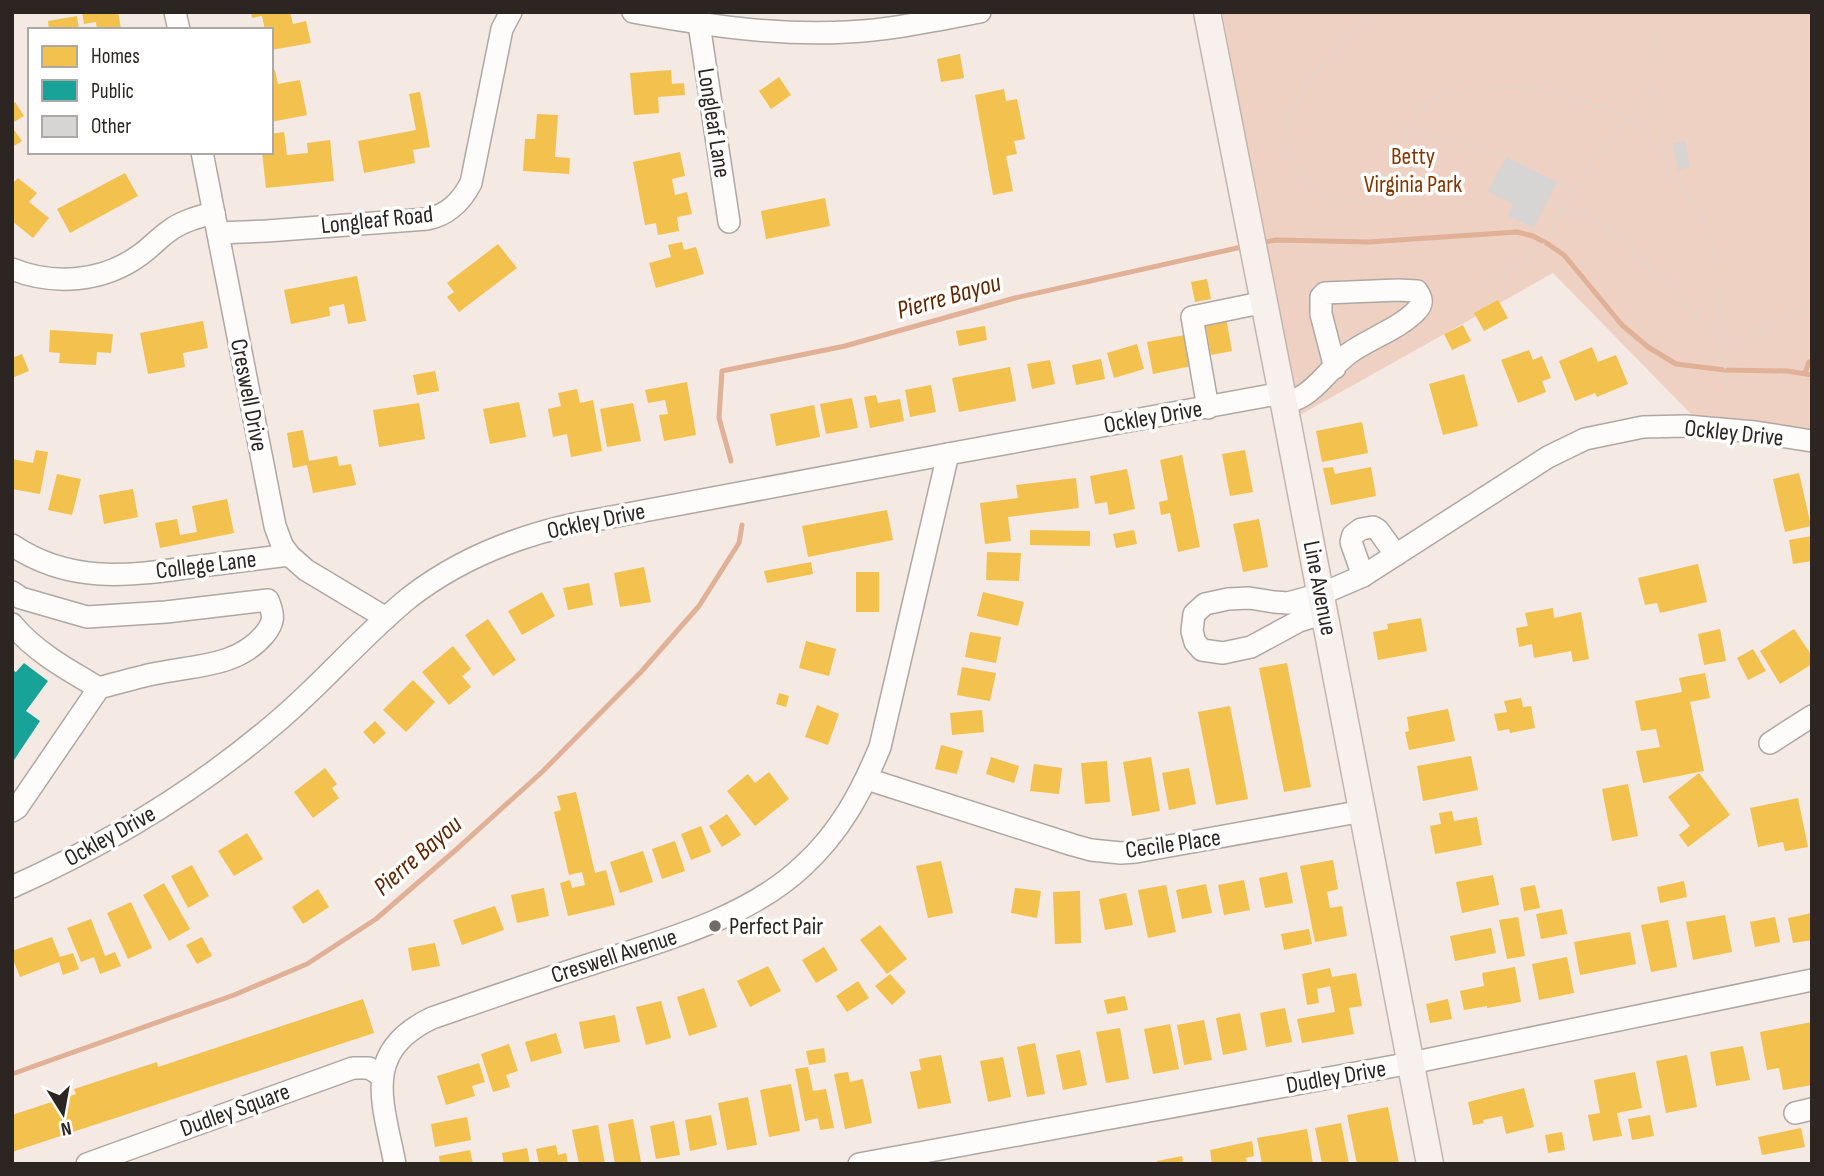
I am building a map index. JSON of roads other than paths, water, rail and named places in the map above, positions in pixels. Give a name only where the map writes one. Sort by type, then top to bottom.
[{"type":"main road","name":"Line Avenue","points":[[1207,12],[1430,1164]]},
{"type":"street","name":"Longleaf Road","points":[[12,269],[33,276],[61,280],[102,274],[139,256],[180,224],[427,219],[452,209],[471,183],[502,29],[511,12]]},
{"type":"street","points":[[633,12],[723,28],[786,32],[847,32],[904,26],[980,12]]},
{"type":"street","name":"Longleaf Lane","points":[[698,24],[729,222]]},
{"type":"street","name":"Creswell Drive","points":[[202,154],[275,526],[289,555]]},
{"type":"street","name":"Ockley Drive","points":[[12,887],[155,812],[222,766],[278,721],[386,618],[430,583],[458,566],[501,546],[535,534],[588,522],[947,454],[1208,408],[1306,394],[1335,368],[1348,355],[1418,310],[1422,303],[1417,291],[1325,293],[1321,297],[1321,314],[1335,368]]},
{"type":"street","points":[[1208,408],[1192,317],[1263,293]]},
{"type":"street","name":"Ockley Drive","points":[[1323,603],[1548,457],[1585,439],[1643,427],[1686,426],[1755,432],[1812,442]]},
{"type":"street","name":"Creswell Avenue","points":[[395,1164],[383,1102],[382,1076],[387,1058],[398,1041],[413,1027],[432,1018],[698,929],[780,885],[831,837],[855,803],[880,747],[947,454]]},
{"type":"street","points":[[1363,576],[1352,542],[1353,535],[1373,527],[1396,555]]},
{"type":"street","name":"College Lane","points":[[12,545],[50,563],[72,570],[106,575],[148,573],[289,555],[306,570],[386,618]]},
{"type":"street","points":[[12,592],[21,598],[87,617],[166,612],[268,600],[273,612],[271,626],[254,646],[234,656],[208,666],[155,673],[99,688],[17,808],[12,811]]},
{"type":"street","points":[[1228,599],[1323,603],[1299,621],[1251,647],[1223,653],[1202,650],[1195,642],[1192,631],[1194,614],[1205,604],[1228,599]]},
{"type":"street","points":[[1274,602],[1279,633]]},
{"type":"street","points":[[12,624],[25,640],[99,688]]},
{"type":"street","points":[[1770,743],[1812,716]]},
{"type":"street","name":"Cecile Place","points":[[867,779],[1073,845],[1121,853],[1166,848],[1363,811]]},
{"type":"street","name":"Dudley Drive","points":[[859,1164],[910,1159],[1411,1063],[1812,980]]},
{"type":"street","name":"Dudley Square","points":[[87,1164],[353,1068],[369,1068],[382,1076]]},
{"type":"waterway","points":[[1259,243],[1276,240],[1369,242],[1517,232],[1533,236],[1564,255],[1622,325],[1648,347],[1676,364],[1812,375]]},
{"type":"waterway","name":"Pierre Bayou","points":[[731,461],[719,418],[722,371],[845,346],[1015,298],[1246,246]]},
{"type":"waterway","points":[[1805,373],[1812,361]]},
{"type":"waterway","name":"Pierre Bayou","points":[[12,1074],[234,995],[307,964],[376,919],[542,772],[641,672],[699,606],[739,543],[742,525]]},
{"type":"place","name":"Perfect Pair","points":[[715,926]]},
{"type":"park label","name":"Betty Virginia Park","points":[[1413,170]]}]
